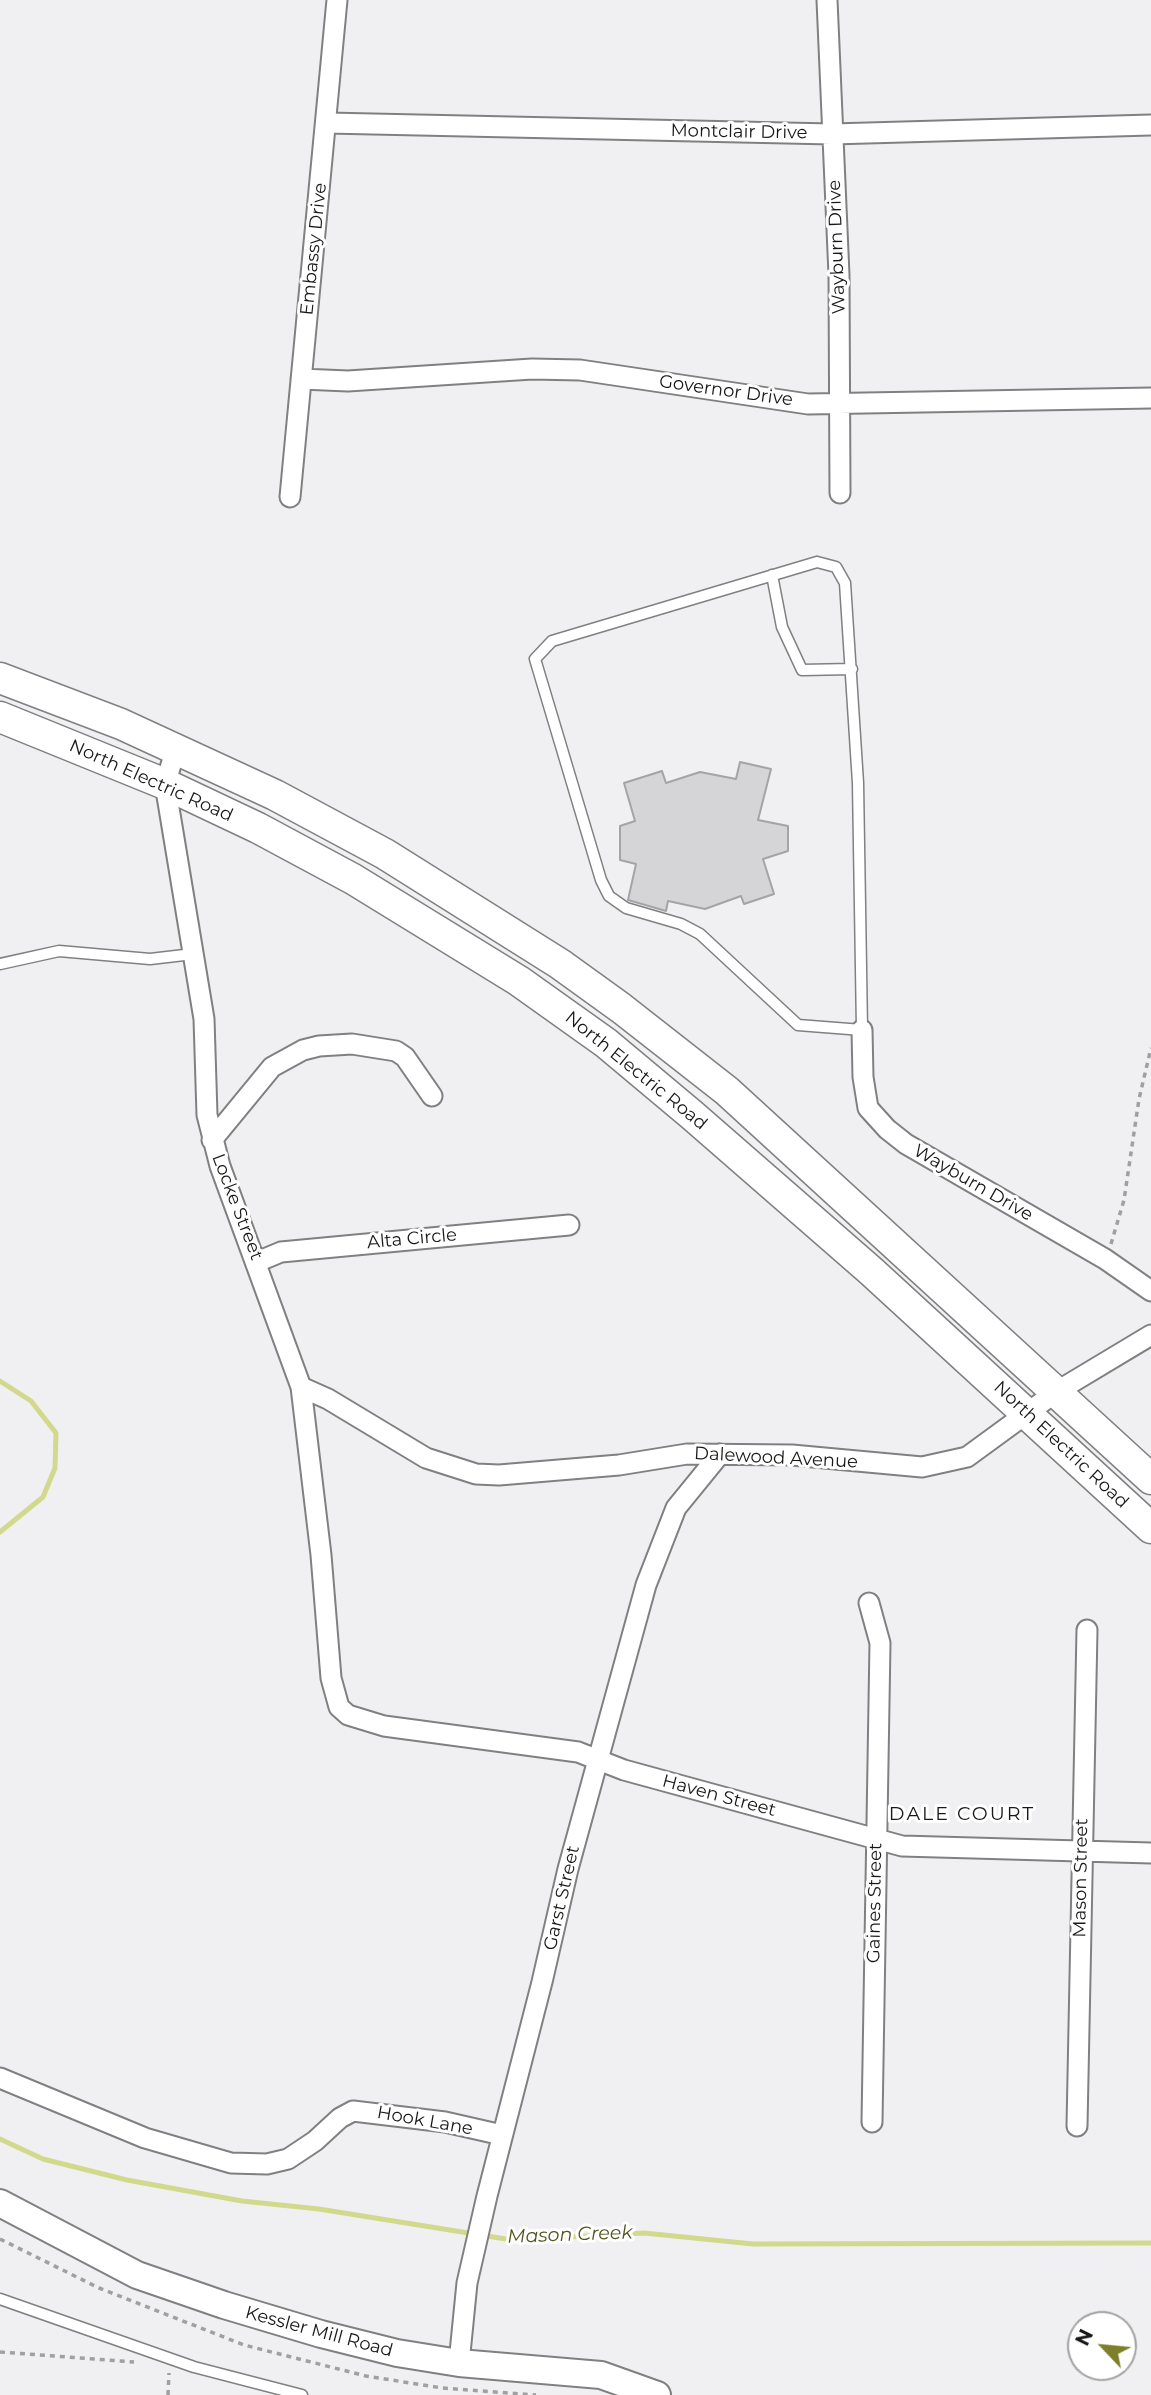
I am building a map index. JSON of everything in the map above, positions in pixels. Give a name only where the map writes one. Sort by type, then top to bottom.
[{"type":"main road","name":"North Electric Road","points":[[0,678],[176,749],[275,795],[464,901],[621,1008],[727,1091],[1151,1479]]},
{"type":"main road","name":"North Electric Road","points":[[0,718],[166,784],[354,879],[519,981],[606,1042],[871,1271],[1151,1528]]},
{"type":"street","name":"Embassy Drive","points":[[290,497],[337,0]]},
{"type":"street","name":"Wayburn Drive","points":[[827,0],[841,405],[841,493]]},
{"type":"street","name":"Montclair Drive","points":[[327,123],[832,134],[1151,125]]},
{"type":"street","name":"Governor Drive","points":[[301,379],[348,381],[533,369],[580,370],[808,404],[1151,398]]},
{"type":"street","name":"Locke Street","points":[[176,749],[166,784],[204,1019],[207,1115],[212,1140],[301,1387],[320,1542],[329,1663]]},
{"type":"street","name":"Wayburn Drive","points":[[862,1030],[863,1077],[868,1108],[887,1129],[906,1144],[1105,1259],[1151,1291]]},
{"type":"street","points":[[212,1140],[272,1067],[303,1050],[319,1046],[352,1044],[396,1051],[405,1057],[432,1096]]},
{"type":"street","name":"Alta Circle","points":[[257,1262],[281,1252],[569,1225]]},
{"type":"street","name":"Dalewood Avenue","points":[[301,1387],[328,1399],[426,1458],[476,1474],[619,1465],[687,1454],[792,1455],[922,1468],[967,1457],[1056,1392],[1151,1335]]},
{"type":"street","name":"Garst Street","points":[[460,2363],[467,2283],[487,2196],[598,1759],[646,1584],[663,1536],[691,1486],[720,1454]]},
{"type":"street","name":"Gaines Street","points":[[869,1603],[880,1643],[872,2122]]},
{"type":"street","name":"Mason Street","points":[[1077,2126],[1087,1630]]},
{"type":"street","name":"Haven Street","points":[[329,1663],[335,1699],[339,1707],[348,1715],[367,1722],[578,1752],[624,1770],[902,1846],[1151,1853]]},
{"type":"street","name":"Hook Lane","points":[[0,2078],[145,2138],[231,2163],[267,2164],[288,2159],[348,2112],[360,2110],[445,2122],[502,2135]]},
{"type":"street","name":"Kessler Mill Road","points":[[0,2203],[66,2240],[169,2287],[321,2334],[397,2353],[460,2363],[601,2375],[657,2395]]},
{"type":"lane","points":[[817,562],[836,567],[845,583],[858,783],[862,1030],[798,1025],[700,934],[681,925],[626,908],[608,896],[535,659],[552,641],[772,575],[817,562]]},
{"type":"lane","points":[[772,575],[782,627],[802,670],[852,669]]},
{"type":"lane","points":[[0,964],[59,951],[150,959],[193,954]]},
{"type":"lane","points":[[0,2299],[174,2360],[302,2395]]},
{"type":"path","points":[[1105,1259],[1124,1200],[1139,1099],[1151,1048]]},
{"type":"path","points":[[0,2352],[133,2362],[146,2357],[149,2351]]},
{"type":"path","points":[[168,2395],[168,2378],[174,2360]]},
{"type":"building","points":[[740,762],[771,769],[758,820],[788,826],[788,851],[763,859],[774,894],[744,904],[741,896],[705,909],[668,901],[666,911],[628,900],[636,864],[620,860],[620,826],[635,821],[624,783],[662,771],[666,783],[700,772],[736,779]]},
{"type":"waterway","name":"Mason Creek","points":[[0,1381],[31,1401],[56,1433],[55,1468],[43,1497],[0,1532]]},
{"type":"waterway","name":"Mason Creek","points":[[0,2139],[43,2159],[127,2180],[242,2201],[319,2209],[512,2240],[644,2233],[753,2244],[1151,2243]]},
{"type":"district","name":"DALE COURT","points":[[962,1814]]}]
